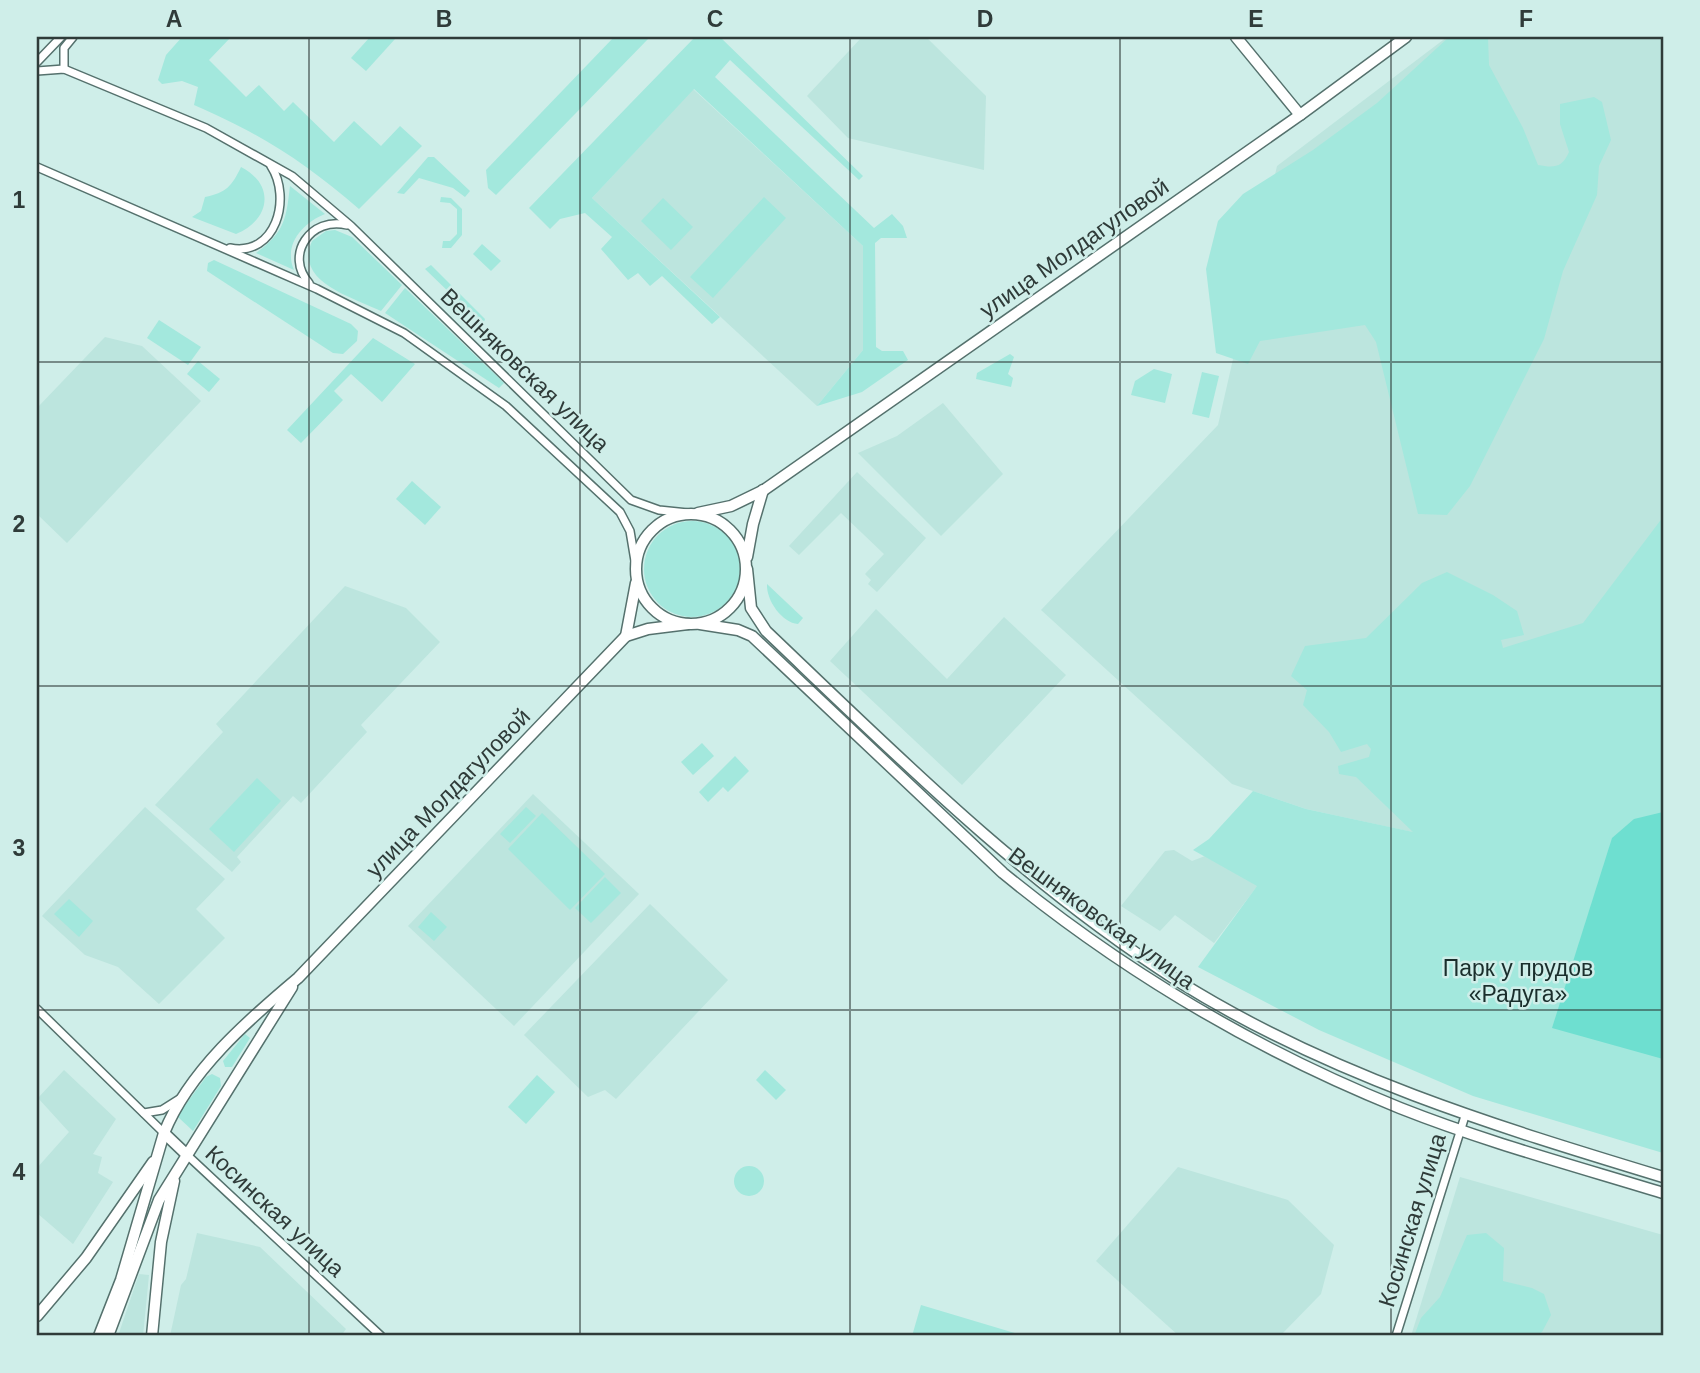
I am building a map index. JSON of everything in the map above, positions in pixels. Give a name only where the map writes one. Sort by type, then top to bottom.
[{"type":"main road","points":[[1236,37],[1300,115]]},
{"type":"main road","name":"улица Молдагуловой","points":[[693,513],[731,506],[764,490],[1300,115],[1406,37]]},
{"type":"main road","points":[[747,565],[738,538],[728,526],[693,513],[671,517],[648,534],[639,551],[637,579],[626,636],[648,629],[700,624],[729,610],[739,597],[747,565],[753,524],[764,490]]},
{"type":"main road","name":"Вешняковская улица","points":[[747,565],[751,608],[760,625],[1006,856],[1082,915],[1181,982],[1328,1060],[1416,1098],[1465,1116],[1663,1177]]},
{"type":"main road","points":[[637,579],[646,601],[656,612],[670,620],[688,624]]},
{"type":"main road","name":"Вешняковская улица","points":[[700,624],[721,626],[752,636],[996,867],[1047,908],[1175,997],[1322,1073],[1410,1111],[1460,1130],[1663,1193]]},
{"type":"main road","name":"улица Молдагуловой","points":[[99,1336],[121,1280],[164,1133],[181,1098],[248,1023],[298,978],[626,636]]},
{"type":"main road","name":"улица Молдагуловой","points":[[108,1336],[147,1227],[177,1169],[298,978]]},
{"type":"main road","points":[[248,1023],[257,1024],[261,1034]]},
{"type":"main road","name":"Косинская улица","points":[[164,1133],[186,1154]]},
{"type":"main road","points":[[37,1316],[86,1258],[159,1153]]},
{"type":"main road","points":[[152,1336],[161,1242],[177,1169]]},
{"type":"street","points":[[37,62],[67,39]]},
{"type":"street","points":[[64,69],[63,54],[67,39]]},
{"type":"street","name":"Вешняковская улица","points":[[37,71],[64,69],[206,128],[292,176],[351,226],[631,500],[659,510],[693,513]]},
{"type":"street","name":"Вешняковская улица","points":[[209,242],[246,249],[257,245],[274,226],[279,215],[281,187],[269,162]]},
{"type":"street","name":"Вешняковская улица","points":[[37,167],[317,289],[404,333],[506,406],[620,512],[630,531],[636,567]]},
{"type":"street","points":[[317,289],[301,272],[300,249],[306,237],[316,228],[329,223],[351,226]]},
{"type":"street","points":[[944,820],[954,820],[954,810]]},
{"type":"street","points":[[996,867],[996,856],[1006,856]]},
{"type":"street","name":"Косинская улица","points":[[37,1009],[164,1133]]},
{"type":"street","points":[[144,1113],[162,1110],[181,1098]]},
{"type":"street","points":[[1410,1111],[1420,1107],[1416,1098]]},
{"type":"street","name":"Косинская улица","points":[[1396,1336],[1465,1116]]},
{"type":"street","name":"Косинская улица","points":[[186,1154],[381,1336]]},
{"type":"shaded area","points":[[862,37],[926,37],[986,96],[984,170],[848,138],[807,96]]},
{"type":"shaded area","points":[[1447,37],[1663,37],[1663,795],[1550,862],[1306,809],[1232,784],[1041,610],[1218,425],[1277,166]]},
{"type":"shaded area","points":[[693,89],[863,246],[863,350],[817,406],[592,198]]},
{"type":"shaded area","points":[[105,337],[142,346],[201,401],[67,543],[37,514],[37,408]]},
{"type":"shaded area","points":[[943,403],[1003,474],[941,536],[858,453],[897,436]]},
{"type":"shaded area","points":[[857,472],[926,538],[877,592],[868,584],[871,580],[865,574],[884,554],[841,513],[799,555],[789,546]]},
{"type":"shaded area","points":[[345,586],[406,608],[440,642],[361,725],[367,732],[301,803],[293,796],[237,857],[241,862],[232,872],[155,805],[223,732],[216,724]]},
{"type":"shaded area","points":[[876,609],[947,679],[1004,617],[1066,675],[962,785],[830,661]]},
{"type":"shaded area","points":[[533,794],[639,894],[514,1026],[408,926]]},
{"type":"shaded area","points":[[145,807],[225,879],[196,909],[225,938],[159,1004],[118,967],[85,955],[42,916]]},
{"type":"shaded area","points":[[1663,812],[1663,1059],[1552,1028],[1612,838],[1634,819]]},
{"type":"shaded area","points":[[1174,850],[1192,861],[1205,856],[1258,885],[1214,943],[1175,915],[1160,931],[1121,906],[1165,851]]},
{"type":"shaded area","points":[[650,904],[728,980],[616,1099],[605,1090],[588,1097],[524,1035]]},
{"type":"shaded area","points":[[64,1070],[116,1119],[93,1154],[102,1157],[98,1173],[113,1182],[73,1244],[37,1213],[37,1168],[69,1132],[38,1098]]},
{"type":"shaded area","points":[[1178,1167],[1288,1200],[1334,1245],[1321,1294],[1280,1336],[1179,1336],[1096,1261]]},
{"type":"shaded area","points":[[1460,1177],[1663,1235],[1663,1336],[1411,1336]]},
{"type":"shaded area","points":[[197,1233],[260,1247],[346,1329],[341,1336],[170,1336],[181,1285],[186,1279]]},
{"type":"shaded area","points":[[139,1274],[149,1275],[143,1336],[118,1336]]},
{"type":"green space","points":[[182,37],[231,37],[209,60],[246,97],[259,85],[284,111],[293,102],[334,142],[354,121],[381,146],[400,126],[422,146],[359,209],[281,150],[194,105],[198,87],[182,81],[162,84],[158,80],[166,55]]},
{"type":"green space","points":[[370,37],[395,39],[366,71],[351,58]]},
{"type":"green space","points":[[614,37],[650,37],[496,195],[488,188],[486,170]]},
{"type":"green space","points":[[695,37],[720,37],[863,176],[859,180],[730,60],[715,77],[874,228],[892,214],[903,226],[907,238],[881,238],[875,243],[876,347],[882,351],[903,351],[908,360],[862,392],[817,406],[863,350],[863,246],[694,89],[592,198],[720,317],[712,324],[662,276],[650,286],[638,273],[628,280],[601,249],[612,237],[585,213],[560,219],[550,229],[529,208]]},
{"type":"green space","points":[[1449,37],[1488,37],[1489,65],[1523,128],[1538,165],[1557,166],[1569,152],[1560,124],[1560,104],[1594,97],[1602,102],[1611,140],[1599,166],[1597,195],[1563,271],[1544,339],[1470,486],[1447,515],[1418,514],[1376,342],[1365,325],[1260,341],[1248,364],[1216,353],[1206,269],[1218,221],[1243,194],[1313,150],[1377,103]]},
{"type":"green space","points":[[428,157],[434,157],[470,191],[465,197],[453,188],[419,178],[404,194],[397,193]]},
{"type":"green space","points":[[241,167],[252,174],[264,192],[262,211],[256,220],[236,234],[192,217],[201,211],[205,197],[228,188]]},
{"type":"green space","points":[[290,186],[325,214],[309,223],[293,243],[291,260],[294,270],[256,253],[273,238],[282,224]]},
{"type":"green space","points":[[441,197],[451,198],[462,209],[462,235],[451,248],[442,248],[443,241],[450,241],[457,234],[457,209],[450,203],[440,202]]},
{"type":"green space","points":[[764,197],[786,218],[713,298],[690,277]]},
{"type":"green space","points":[[663,198],[693,227],[671,250],[641,221]]},
{"type":"green space","points":[[335,230],[352,237],[402,285],[381,311],[329,286],[311,267],[309,255],[312,241],[326,231]]},
{"type":"green space","points":[[482,244],[501,261],[491,271],[473,254]]},
{"type":"green space","points":[[214,260],[351,324],[358,331],[357,341],[343,354],[333,353],[207,271],[208,263]]},
{"type":"green space","points":[[431,265],[485,319],[483,325],[425,269]]},
{"type":"green space","points":[[405,288],[504,383],[499,388],[385,313]]},
{"type":"green space","points":[[159,320],[201,347],[188,365],[147,338]]},
{"type":"green space","points":[[373,338],[415,364],[382,402],[351,374],[334,391],[343,400],[301,443],[287,430]]},
{"type":"green space","points":[[1010,354],[1014,357],[1008,374],[1013,378],[1011,387],[976,379],[977,373]]},
{"type":"green space","points":[[198,361],[220,379],[209,392],[187,374]]},
{"type":"green space","points":[[1154,369],[1172,374],[1165,403],[1131,395],[1135,381]]},
{"type":"green space","points":[[1202,372],[1219,376],[1209,418],[1192,414]]},
{"type":"green space","points":[[412,481],[441,507],[425,525],[396,499]]},
{"type":"green space","name":"Парк у прудов «Радуга»","points":[[1663,517],[1663,1153],[1473,1096],[1319,1030],[1198,967],[1257,886],[1193,850],[1209,839],[1253,791],[1306,809],[1413,832],[1356,777],[1339,774],[1338,766],[1369,757],[1371,749],[1367,744],[1341,752],[1329,732],[1303,705],[1307,690],[1291,676],[1305,646],[1366,638],[1422,583],[1447,572],[1493,595],[1517,611],[1524,635],[1501,640],[1503,648],[1583,623]]},
{"type":"green space","points":[[692,521],[710,524],[726,535],[737,551],[740,569],[737,587],[726,603],[710,614],[692,617],[674,614],[658,603],[647,587],[644,569],[647,551],[658,535],[674,524]]},
{"type":"green space","points":[[767,584],[803,618],[798,624],[786,620],[776,610],[769,597]]},
{"type":"green space","points":[[702,743],[714,756],[693,775],[681,762]]},
{"type":"green space","points":[[735,756],[749,771],[728,792],[723,787],[708,802],[699,792]]},
{"type":"green space","points":[[257,778],[281,801],[234,852],[209,829]]},
{"type":"green space","points":[[526,807],[536,816],[510,843],[500,834]]},
{"type":"green space","points":[[542,813],[605,874],[570,910],[508,849]]},
{"type":"green space","points":[[605,877],[621,893],[591,923],[575,908]]},
{"type":"green space","points":[[69,899],[93,921],[79,937],[54,914]]},
{"type":"green space","points":[[431,912],[447,927],[434,941],[418,927]]},
{"type":"green space","points":[[245,1034],[250,1038],[232,1067],[225,1067],[223,1061]]},
{"type":"green space","points":[[765,1070],[786,1090],[776,1100],[756,1080]]},
{"type":"green space","points":[[212,1074],[220,1078],[221,1086],[193,1131],[177,1116],[206,1077]]},
{"type":"green space","points":[[537,1075],[555,1092],[526,1124],[508,1107]]},
{"type":"green space","points":[[749,1166],[760,1170],[764,1181],[760,1192],[749,1196],[738,1192],[734,1181],[738,1170]]},
{"type":"green space","points":[[1486,1233],[1504,1248],[1503,1281],[1544,1294],[1551,1315],[1542,1332],[1535,1336],[1414,1336],[1421,1318],[1440,1297],[1467,1235]]},
{"type":"green space","points":[[921,1305],[1021,1335],[912,1336]]}]
